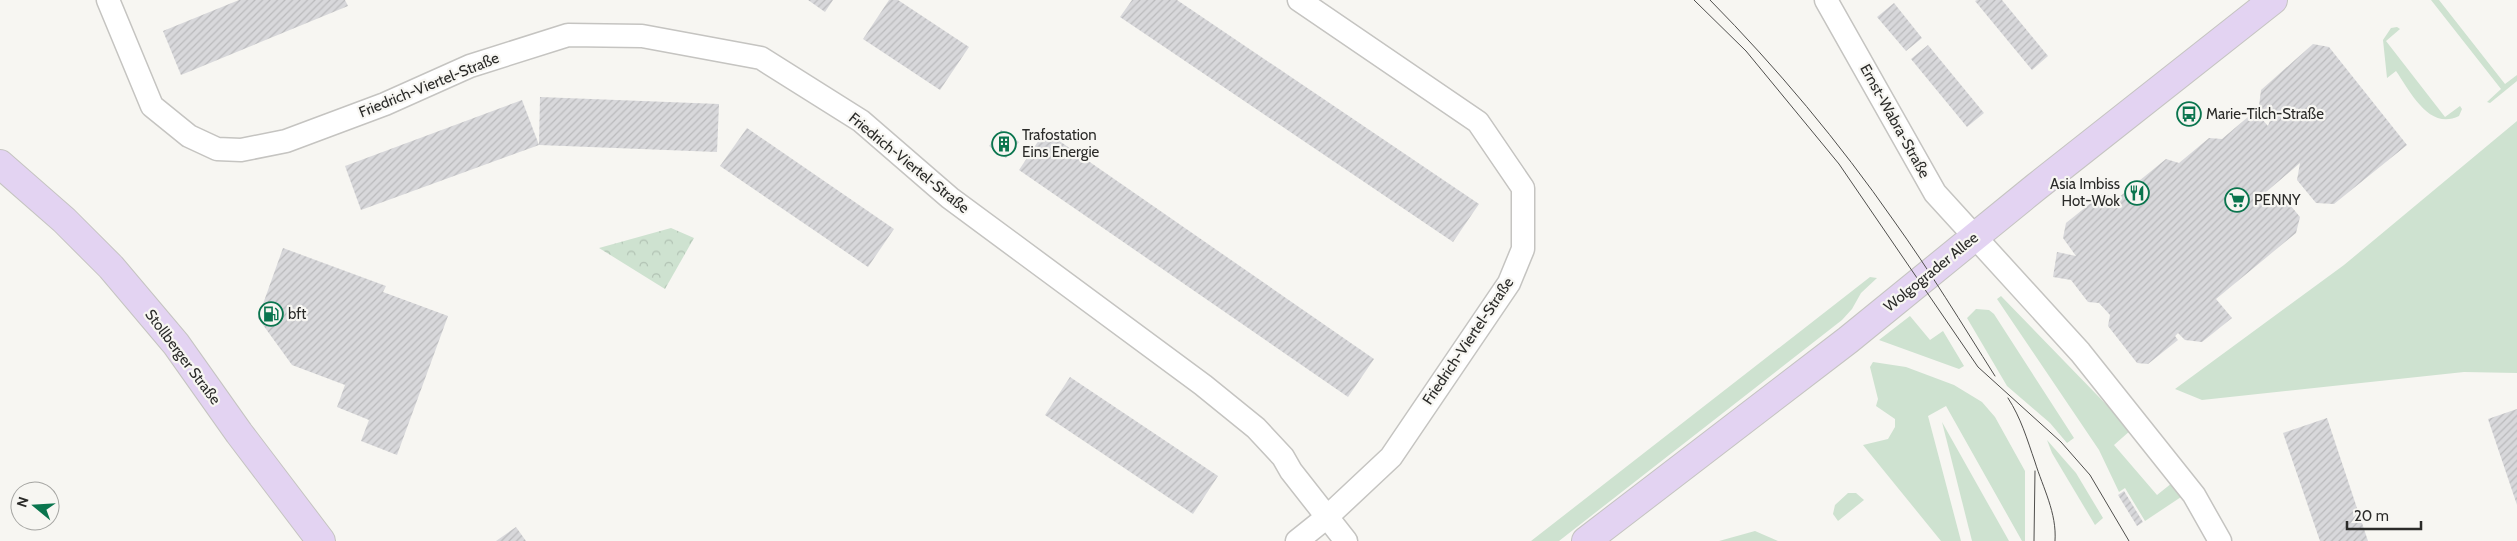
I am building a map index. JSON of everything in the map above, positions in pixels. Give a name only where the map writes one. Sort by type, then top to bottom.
[{"type":"main road","name":"Wolgograder Allee","points":[[1586,541],[1848,340],[1974,236],[2273,0]]},
{"type":"main road","name":"Stollberger Straße","points":[[0,164],[64,220],[112,267],[176,344],[239,433],[321,541]]},
{"type":"main road","name":"Stollberger Straße","points":[[0,178],[27,189]]},
{"type":"street","name":"Friedrich-Viertel-Straße","points":[[108,0],[152,106],[189,136],[218,149],[240,150],[286,141],[385,104],[470,66],[568,35],[642,36],[761,58],[861,121],[950,198],[1256,428],[1283,457],[1291,471],[1346,541]]},
{"type":"street","name":"Friedrich-Viertel-Straße","points":[[1297,541],[1328,517],[1391,456],[1509,283],[1523,249],[1523,188],[1478,122],[1299,0]]},
{"type":"street","name":"Ernst-Wabra-Straße","points":[[1826,0],[1935,193],[1974,236]]},
{"type":"street","points":[[1974,236],[2080,352],[2194,495],[2220,541]]},
{"type":"green space","points":[[2431,0],[2439,0],[2505,84],[2517,75],[2517,81],[2490,103],[2487,102],[2501,89]]},
{"type":"green space","points":[[2397,27],[2400,29],[2386,41],[2445,117],[2460,106],[2462,109],[2459,116],[2448,119],[2438,118],[2430,114],[2414,98],[2396,71],[2387,78],[2383,40],[2391,28]]},
{"type":"green space","points":[[2517,121],[2517,373],[2464,372],[2202,400],[2175,389],[2344,265]]},
{"type":"green space","points":[[671,228],[694,238],[665,289],[599,248]]},
{"type":"green space","points":[[1870,277],[1877,278],[1861,293],[1852,309],[1842,320],[1559,541],[1531,541]]},
{"type":"green space","points":[[2001,296],[2131,430],[2114,445],[2157,495],[2172,483],[2181,497],[2145,521],[2125,488],[2119,492],[2099,450],[1997,299]]},
{"type":"green space","points":[[1976,309],[1989,310],[1994,314],[2074,438],[2067,443],[2050,423],[2007,386],[1967,318]]},
{"type":"green space","points":[[1910,316],[1930,340],[1943,331],[1964,366],[1959,369],[1879,340]]},
{"type":"green space","points":[[1873,362],[1906,367],[1954,385],[1982,402],[1995,417],[2025,471],[2025,541],[2022,541],[1946,406],[1928,416],[1961,541],[1941,541],[1863,445],[1888,439],[1895,427],[1895,419],[1876,406],[1878,399],[1870,367]]},
{"type":"green space","points":[[1942,422],[2009,541],[1972,541]]},
{"type":"green space","points":[[2047,440],[2076,473],[2103,518],[2095,525],[2052,453]]},
{"type":"green space","points":[[1848,493],[1856,493],[1864,500],[1838,521],[1833,514],[1835,505]]},
{"type":"green space","points":[[1755,531],[1778,541],[1719,541]]},
{"type":"building","points":[[239,0],[345,0],[348,6],[181,75],[163,31]]},
{"type":"building","points":[[808,0],[833,0],[825,12]]},
{"type":"building","points":[[889,0],[898,0],[969,47],[940,90],[863,39]]},
{"type":"building","points":[[1132,0],[1177,0],[1479,204],[1453,242],[1120,17]]},
{"type":"building","points":[[2002,0],[2048,56],[2032,70],[1975,1]]},
{"type":"building","points":[[1894,3],[1922,38],[1906,51],[1877,17]]},
{"type":"building","points":[[2313,44],[2329,47],[2407,145],[2334,204],[2316,203],[2297,180],[2300,163],[2266,192],[2281,194],[2300,217],[2296,233],[2216,299],[2232,318],[2202,342],[2185,340],[2178,333],[2175,336],[2178,340],[2148,364],[2137,363],[2108,326],[2110,315],[2099,303],[2088,302],[2071,280],[2053,277],[2057,252],[2076,256],[2063,238],[2066,223],[2102,194],[2118,198],[2166,159],[2179,163],[2209,138],[2222,139],[2255,111],[2268,126],[2271,118],[2259,106],[2261,90]]},
{"type":"building","points":[[1928,45],[1984,113],[1967,127],[1911,59]]},
{"type":"building","points":[[540,97],[719,104],[717,152],[539,145]]},
{"type":"building","points":[[522,100],[539,145],[361,210],[345,166]]},
{"type":"building","points":[[747,128],[894,229],[868,267],[720,166]]},
{"type":"building","name":"Trafostation Eins Energie","points":[[1001,130],[1019,142],[1006,158],[989,146]]},
{"type":"building","points":[[1045,131],[1374,359],[1348,397],[1019,170]]},
{"type":"building","points":[[283,248],[386,286],[383,292],[448,316],[397,455],[361,441],[369,420],[337,407],[345,385],[292,365],[258,318]]},
{"type":"building","points":[[1070,377],[1218,476],[1193,514],[1045,415]]},
{"type":"building","points":[[2517,409],[2517,505],[2488,419]]},
{"type":"building","points":[[2327,418],[2368,541],[2320,541],[2283,433]]},
{"type":"building","points":[[2124,491],[2143,522],[2137,526],[2118,495]]},
{"type":"building","points":[[516,527],[526,541],[496,541]]},
{"type":"tram line","points":[[1694,0],[1746,51],[1839,164],[1978,367],[2061,442],[2090,475],[2129,541]]},
{"type":"tram line","points":[[1710,0],[1806,106],[1873,192],[1946,298],[1995,376]]},
{"type":"tram line","points":[[2008,398],[2017,413],[2049,501],[2054,520],[2055,541]]},
{"type":"tram line","points":[[2034,541],[2035,471]]},
{"type":"place","name":"Marie-Tilch-Straße","points":[[2189,114]]},
{"type":"place","name":"Trafostation Eins Energie","points":[[1004,144]]},
{"type":"place","name":"Asia Imbiss Hot-Wok","points":[[2137,193]]},
{"type":"place","name":"PENNY","points":[[2237,200]]},
{"type":"place","name":"bft","points":[[271,314]]}]
